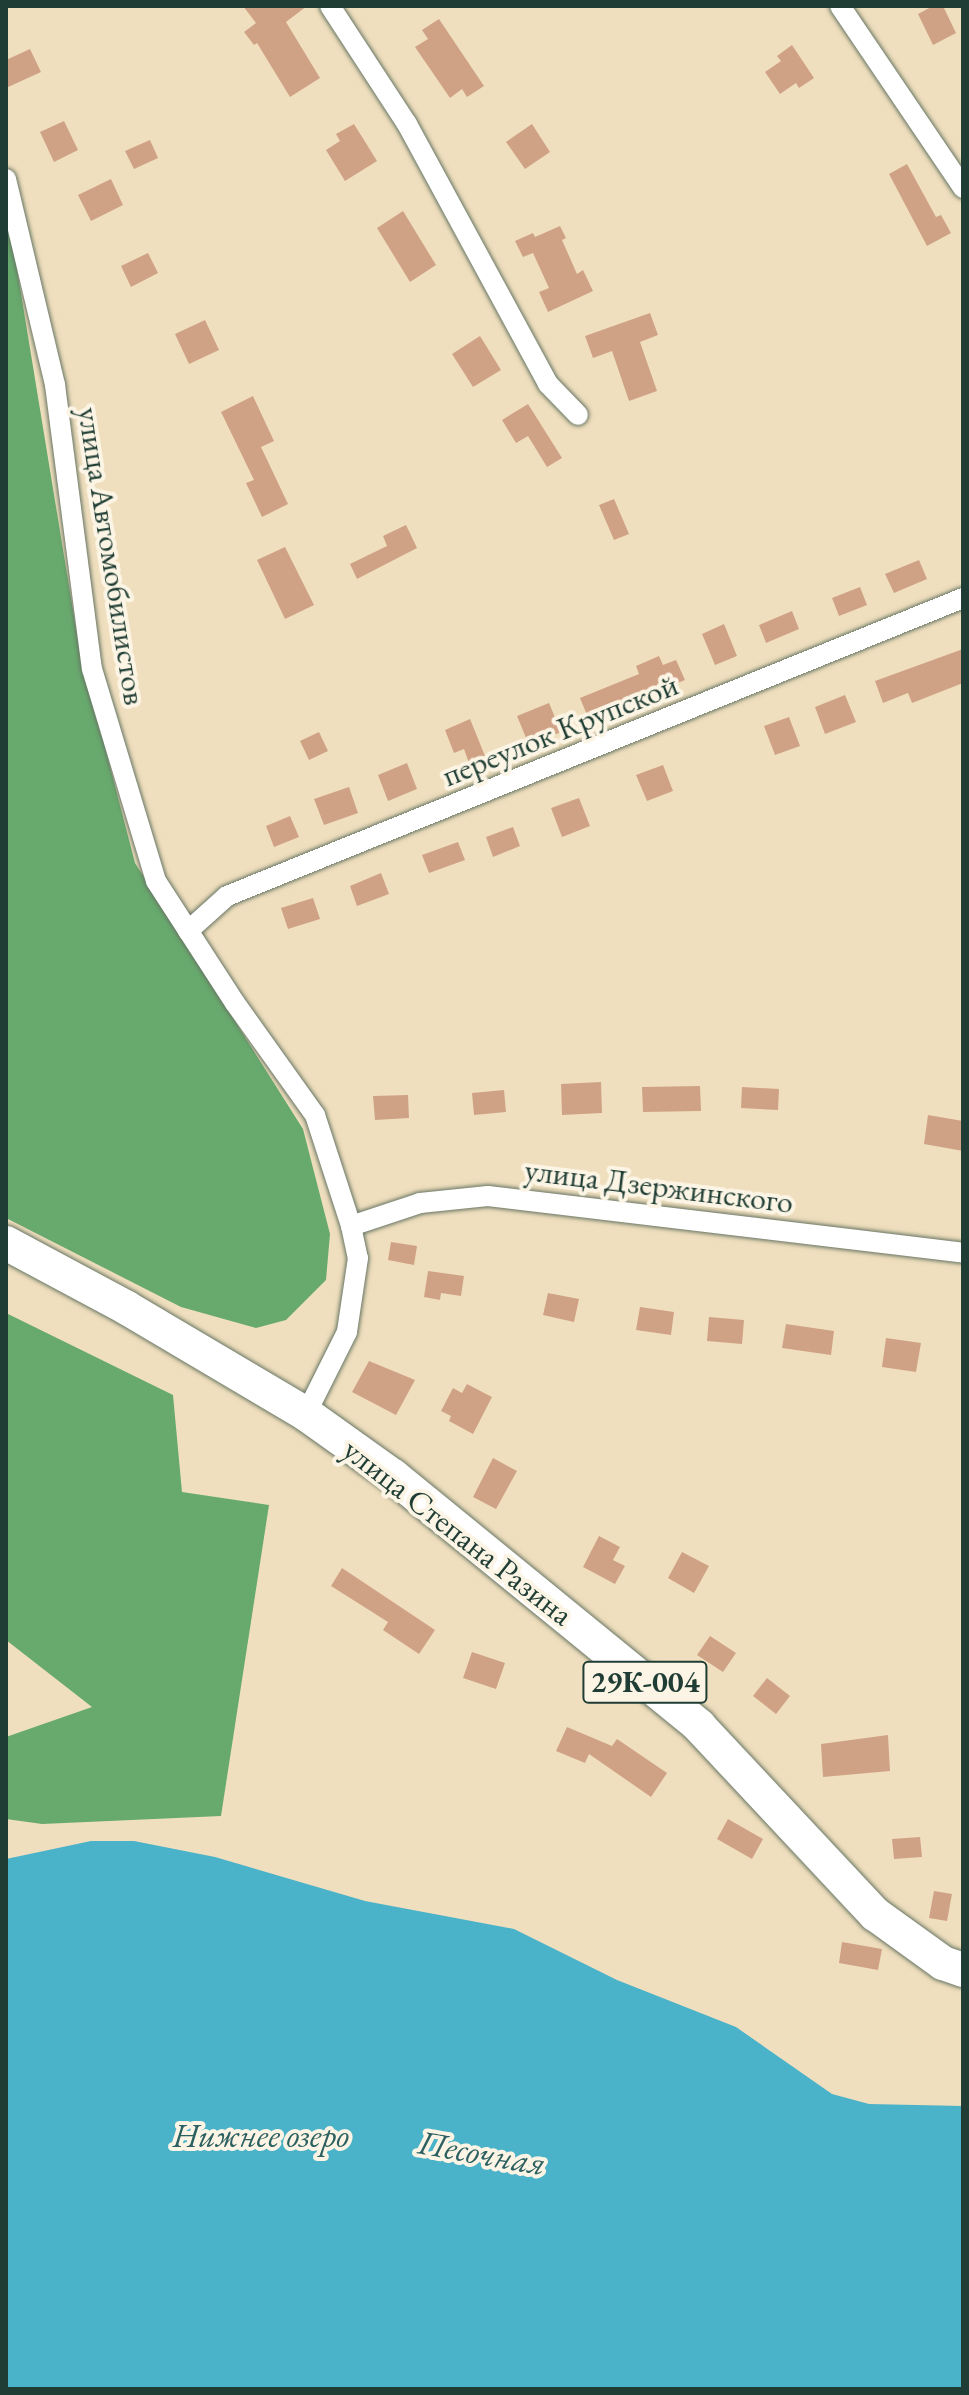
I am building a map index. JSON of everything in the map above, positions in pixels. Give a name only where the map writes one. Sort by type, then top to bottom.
[{"type":"main road","name":"29К-004","points":[[6,1243],[127,1308],[306,1414]]},
{"type":"main road","name":"улица Степана Разина","points":[[306,1414],[393,1476],[699,1726],[875,1914],[943,1963],[963,1970]]},
{"type":"street","points":[[330,6],[407,124],[548,384],[578,415]]},
{"type":"street","points":[[840,6],[963,188]]},
{"type":"street","name":"улица Автомобилистов","points":[[6,179],[55,385],[92,669],[156,881],[315,1115],[351,1226],[358,1258],[347,1332],[306,1414]]},
{"type":"street","name":"переулок Крупской","points":[[188,931],[227,896],[963,598]]},
{"type":"street","name":"улица Дзержинского","points":[[351,1226],[420,1203],[488,1196],[963,1253]]},
{"type":"green space","points":[[6,202],[79,647],[135,863],[303,1129],[330,1234],[326,1280],[286,1320],[256,1328],[181,1307],[6,1218]]},
{"type":"green space","points":[[6,1313],[173,1395],[182,1492],[269,1505],[221,1816],[42,1824],[6,1819],[6,1737],[92,1707],[6,1640]]},
{"type":"water","name":"Нижнее озеро","points":[[91,1841],[134,1841],[215,1857],[365,1901],[514,1929],[617,1980],[736,2027],[832,2094],[869,2104],[963,2106],[963,2389],[6,2389],[6,1859]]},
{"type":"building","points":[[243,6],[307,6],[286,22],[320,78],[290,97],[257,43],[254,45],[244,32],[256,23]]},
{"type":"building","points":[[933,6],[943,6],[956,33],[933,45],[918,14]]},
{"type":"building","points":[[439,19],[484,86],[467,97],[462,89],[450,98],[415,47],[428,39],[422,30]]},
{"type":"building","points":[[792,45],[814,78],[799,88],[796,83],[780,94],[765,72],[781,61],[777,56]]},
{"type":"building","points":[[30,49],[41,72],[6,88],[6,60]]},
{"type":"building","points":[[64,121],[78,150],[54,162],[40,132]]},
{"type":"building","points":[[354,124],[377,161],[345,181],[326,150],[340,141],[336,134]]},
{"type":"building","points":[[532,124],[550,152],[525,169],[506,142]]},
{"type":"building","points":[[150,140],[158,158],[134,169],[125,151]]},
{"type":"building","points":[[907,164],[936,217],[941,215],[951,233],[927,246],[889,174]]},
{"type":"building","points":[[111,179],[123,205],[91,221],[78,195]]},
{"type":"building","points":[[403,211],[436,265],[410,282],[377,228]]},
{"type":"building","points":[[560,226],[566,238],[562,240],[577,274],[583,270],[593,291],[548,312],[539,292],[549,288],[533,253],[523,257],[515,241],[533,233],[535,237]]},
{"type":"building","points":[[148,253],[158,273],[131,287],[121,266]]},
{"type":"building","points":[[650,313],[658,335],[640,342],[657,391],[629,401],[612,351],[593,358],[585,336]]},
{"type":"building","points":[[205,320],[219,350],[189,364],[175,334]]},
{"type":"building","points":[[480,336],[501,370],[473,387],[452,354]]},
{"type":"building","points":[[253,396],[274,441],[261,447],[288,504],[262,517],[246,483],[254,480],[221,412]]},
{"type":"building","points":[[528,404],[562,458],[547,467],[528,436],[516,443],[502,420]]},
{"type":"building","points":[[614,499],[629,534],[614,540],[599,505]]},
{"type":"building","points":[[406,525],[417,548],[357,579],[350,564],[387,546],[383,536]]},
{"type":"building","points":[[285,547],[314,605],[285,619],[257,560]]},
{"type":"building","points":[[919,560],[927,579],[894,593],[885,574]]},
{"type":"building","points":[[860,587],[867,605],[839,616],[832,598]]},
{"type":"building","points":[[792,611],[799,629],[766,643],[759,625]]},
{"type":"building","points":[[724,624],[737,656],[715,665],[702,634]]},
{"type":"building","points":[[963,649],[963,683],[912,703],[908,693],[883,703],[875,681]]},
{"type":"building","points":[[659,656],[663,665],[676,660],[685,680],[589,720],[580,698],[639,674],[636,666]]},
{"type":"building","points":[[845,695],[856,722],[825,734],[815,707]]},
{"type":"building","points":[[549,703],[561,732],[529,745],[517,716]]},
{"type":"building","points":[[789,717],[800,746],[775,755],[764,726]]},
{"type":"building","points":[[470,719],[485,756],[469,763],[464,749],[454,753],[445,730]]},
{"type":"building","points":[[319,732],[328,751],[309,760],[300,741]]},
{"type":"building","points":[[407,763],[417,789],[388,801],[378,775]]},
{"type":"building","points":[[663,765],[673,791],[647,801],[636,775]]},
{"type":"building","points":[[349,787],[358,813],[324,825],[314,799]]},
{"type":"building","points":[[579,798],[590,826],[562,837],[551,808]]},
{"type":"building","points":[[290,816],[299,837],[274,847],[266,826]]},
{"type":"building","points":[[513,827],[520,846],[493,857],[486,837]]},
{"type":"building","points":[[458,842],[465,860],[429,873],[422,855]]},
{"type":"building","points":[[381,873],[389,894],[357,906],[350,886]]},
{"type":"building","points":[[313,898],[320,919],[288,929],[281,908]]},
{"type":"building","points":[[601,1082],[602,1113],[562,1115],[561,1084]]},
{"type":"building","points":[[700,1086],[701,1111],[643,1112],[642,1087]]},
{"type":"building","points":[[742,1087],[779,1089],[778,1110],[741,1108]]},
{"type":"building","points":[[504,1090],[506,1112],[474,1115],[472,1093]]},
{"type":"building","points":[[408,1095],[409,1118],[375,1120],[373,1096]]},
{"type":"building","points":[[928,1115],[963,1121],[963,1151],[924,1144]]},
{"type":"building","points":[[391,1242],[417,1246],[414,1265],[388,1260]]},
{"type":"building","points":[[428,1271],[464,1276],[461,1296],[441,1293],[440,1300],[424,1297]]},
{"type":"building","points":[[548,1293],[579,1299],[574,1322],[543,1315]]},
{"type":"building","points":[[640,1307],[674,1312],[671,1335],[636,1330]]},
{"type":"building","points":[[709,1317],[744,1320],[742,1344],[707,1341]]},
{"type":"building","points":[[786,1324],[834,1331],[831,1355],[782,1348]]},
{"type":"building","points":[[886,1338],[921,1343],[916,1372],[882,1367]]},
{"type":"building","points":[[369,1361],[415,1380],[396,1415],[352,1392]]},
{"type":"building","points":[[467,1384],[492,1397],[473,1434],[449,1421],[451,1416],[441,1411],[453,1388],[462,1393]]},
{"type":"building","points":[[493,1458],[517,1471],[496,1509],[473,1497]]},
{"type":"building","points":[[599,1536],[620,1547],[613,1560],[625,1566],[615,1584],[583,1567]]},
{"type":"building","points":[[682,1552],[709,1566],[694,1593],[668,1578]]},
{"type":"building","points":[[342,1568],[435,1630],[419,1654],[383,1630],[388,1622],[331,1586]]},
{"type":"building","points":[[710,1636],[736,1653],[723,1672],[697,1655]]},
{"type":"building","points":[[472,1652],[505,1663],[496,1689],[463,1678]]},
{"type":"building","points":[[767,1678],[790,1696],[776,1714],[753,1696]]},
{"type":"building","points":[[567,1727],[612,1746],[617,1739],[667,1773],[651,1797],[589,1754],[585,1763],[556,1751]]},
{"type":"building","points":[[888,1735],[890,1771],[823,1777],[821,1744]]},
{"type":"building","points":[[728,1819],[763,1839],[752,1859],[717,1839]]},
{"type":"building","points":[[920,1837],[922,1857],[894,1859],[892,1839]]},
{"type":"building","points":[[934,1891],[952,1894],[947,1921],[929,1918]]},
{"type":"building","points":[[842,1942],[882,1949],[878,1970],[839,1963]]},
{"type":"water label","name":"Песочная","points":[[482,2153]]}]
